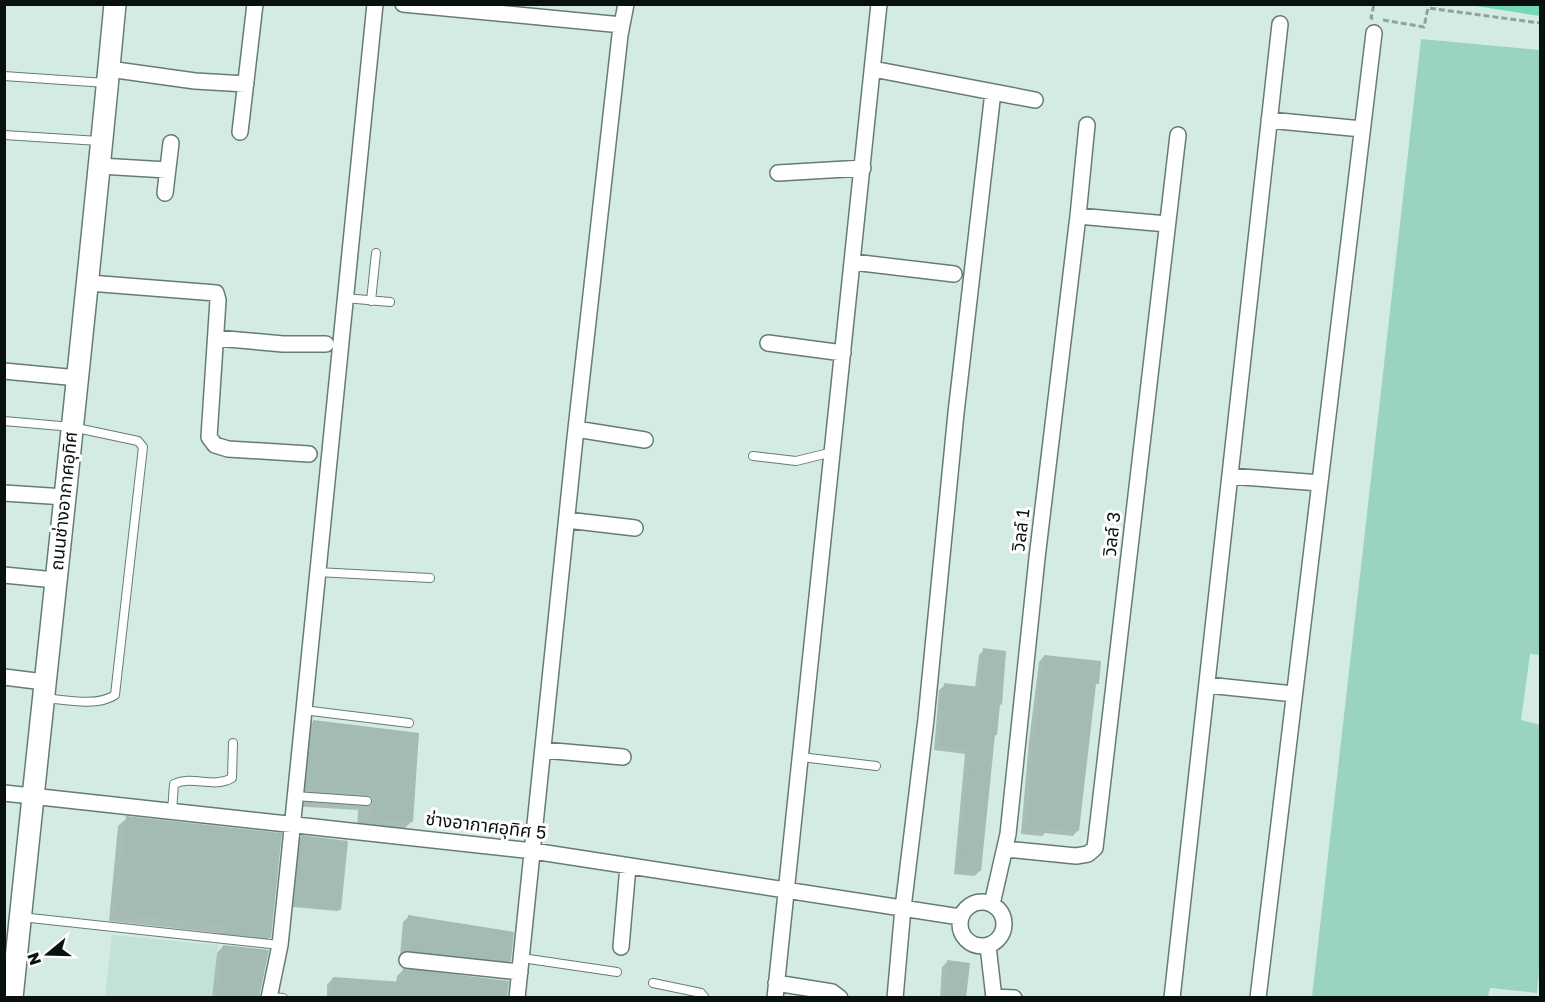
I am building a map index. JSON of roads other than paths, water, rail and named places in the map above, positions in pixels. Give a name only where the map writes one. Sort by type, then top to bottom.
[{"type":"street","name":"ถนนช่างอากาศอุทิศ","points":[[12,998],[31,796],[78,378],[115,4]]},
{"type":"street","points":[[240,132],[255,4]]},
{"type":"street","points":[[269,997],[280,945],[375,4]]},
{"type":"street","points":[[403,4],[622,25]]},
{"type":"street","points":[[517,998],[576,429],[626,4]]},
{"type":"street","points":[[840,998],[832,992],[776,990],[879,4]]},
{"type":"street","points":[[1172,998],[1280,24]]},
{"type":"street","points":[[1258,998],[1374,33]]},
{"type":"street","points":[[873,69],[1035,100]]},
{"type":"street","points":[[108,76],[246,84]]},
{"type":"street","points":[[895,998],[903,908],[926,719],[956,413],[993,92]]},
{"type":"street","points":[[1269,120],[1362,129]]},
{"type":"street","name":"วิลล์ 1","points":[[992,904],[1006,849],[1087,125]]},
{"type":"street","name":"วิลล์ 3","points":[[1006,849],[1076,856],[1088,854],[1095,848],[1178,135]]},
{"type":"street","points":[[165,193],[171,143]]},
{"type":"street","points":[[100,166],[167,170]]},
{"type":"street","points":[[778,173],[863,168]]},
{"type":"street","points":[[1078,216],[1167,224]]},
{"type":"street","points":[[853,262],[954,274]]},
{"type":"street","points":[[88,283],[216,293],[218,300],[209,437],[215,446],[228,449],[309,454]]},
{"type":"street","points":[[216,338],[283,344],[326,344]]},
{"type":"street","points":[[768,343],[843,353]]},
{"type":"street","points":[[4,371],[78,378]]},
{"type":"street","points":[[576,429],[645,440]]},
{"type":"street","points":[[1230,476],[1320,483]]},
{"type":"street","points":[[4,493],[65,497]]},
{"type":"street","points":[[567,520],[635,528]]},
{"type":"street","points":[[4,575],[56,580]]},
{"type":"street","points":[[4,677],[43,690]]},
{"type":"street","points":[[1207,685],[1294,694]]},
{"type":"street","points":[[543,750],[623,757]]},
{"type":"street","name":"ช่างอากาศอุทิศ 5","points":[[4,793],[533,851],[960,918]]},
{"type":"street","points":[[621,947],[628,866]]},
{"type":"street","points":[[977,902],[992,904],[1003,917],[1004,926],[996,942],[988,946],[980,946],[966,940],[961,933],[960,918],[964,910],[977,902]]},
{"type":"street","points":[[988,946],[994,997],[1014,998]]},
{"type":"street","points":[[406,960],[521,965]]},
{"type":"lane","points":[[4,76],[108,76]]},
{"type":"lane","points":[[4,135],[102,141]]},
{"type":"lane","points":[[371,301],[376,253]]},
{"type":"lane","points":[[345,298],[390,302]]},
{"type":"lane","points":[[4,421],[72,427],[138,441],[143,447],[114,695],[107,700],[86,701],[43,690]]},
{"type":"lane","points":[[753,456],[796,461],[833,452]]},
{"type":"lane","points":[[317,572],[430,578]]},
{"type":"lane","points":[[303,710],[410,723]]},
{"type":"lane","points":[[172,811],[174,784],[182,781],[224,783],[232,778],[233,743]]},
{"type":"lane","points":[[801,757],[876,766]]},
{"type":"lane","points":[[295,796],[367,801]]},
{"type":"lane","points":[[20,917],[280,945]]},
{"type":"lane","points":[[521,965],[617,972]]},
{"type":"lane","points":[[652,983],[701,993],[705,998]]},
{"type":"lane","points":[[269,997],[283,998]]}]
